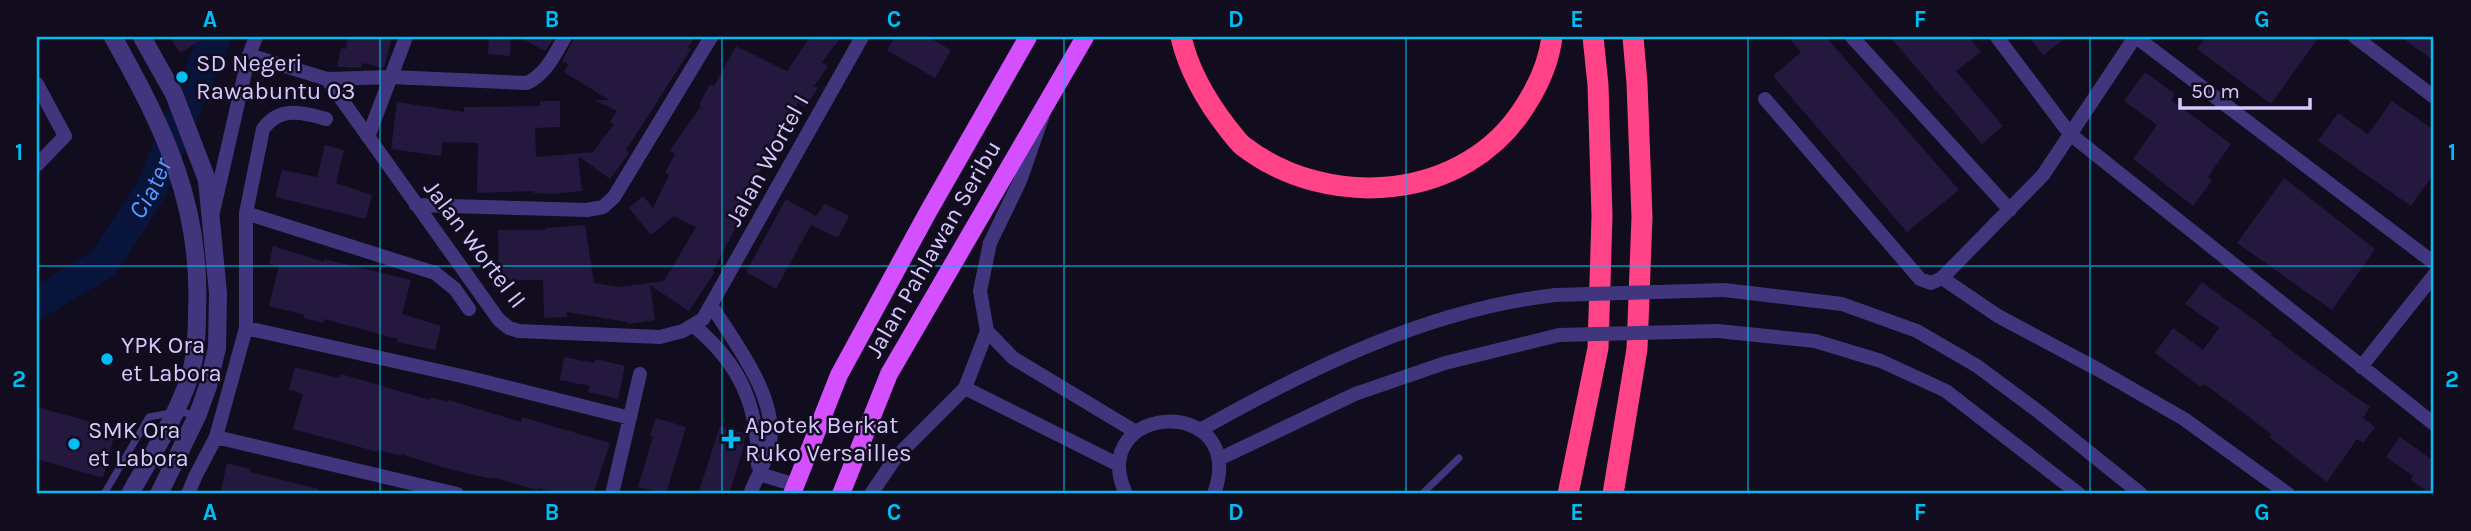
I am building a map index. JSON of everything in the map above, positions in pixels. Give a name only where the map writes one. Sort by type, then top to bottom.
[{"type":"highway","points":[[1181,37],[1187,61],[1211,107],[1242,146],[1290,173],[1334,186],[1385,189],[1433,180],[1479,156],[1514,124],[1536,88],[1552,37]]},
{"type":"highway","points":[[1568,494],[1598,348],[1602,216],[1598,85],[1593,37]]},
{"type":"highway","points":[[1613,494],[1637,349],[1642,217],[1633,37]]},
{"type":"main road","name":"Jalan Pahlawan Seribu","points":[[794,489],[839,375],[1028,37]]},
{"type":"main road","name":"Jalan Pahlawan Seribu","points":[[841,494],[889,374],[1085,37]]},
{"type":"street","points":[[113,37],[152,111],[184,187],[195,234],[198,302],[197,336],[191,373],[176,412],[130,494]]},
{"type":"street","points":[[142,37],[174,94],[204,173],[212,217],[218,293],[217,348],[198,414],[159,494]]},
{"type":"street","points":[[212,217],[249,55],[256,37]]},
{"type":"street","points":[[368,137],[405,37]]},
{"type":"street","points":[[249,55],[327,79],[391,77],[527,83],[539,77],[546,69],[565,37]]},
{"type":"street","points":[[416,205],[587,210],[603,207],[614,197],[711,37]]},
{"type":"street","name":"Jalan Wortel I","points":[[710,305],[862,37]]},
{"type":"street","points":[[1852,37],[2010,210]]},
{"type":"street","points":[[1997,37],[2070,134],[2434,425]]},
{"type":"street","points":[[1765,99],[1920,279],[1931,283],[1942,278],[2043,175],[2136,37],[2434,263]]},
{"type":"street","points":[[2355,37],[2434,97]]},
{"type":"street","name":"Jalan Wortel II","points":[[327,79],[499,320],[509,328],[519,331],[660,337],[694,326]]},
{"type":"street","points":[[37,84],[65,136],[37,164]]},
{"type":"street","points":[[871,494],[896,457],[965,388],[987,331],[980,291],[990,243],[1020,181],[1048,97]]},
{"type":"street","points":[[188,494],[216,438],[246,328],[246,213],[263,129],[270,119],[286,113],[309,114],[326,119]]},
{"type":"street","points":[[246,213],[435,273],[454,289],[469,309]]},
{"type":"street","points":[[2361,367],[2434,275]]},
{"type":"street","points":[[1942,278],[1998,316],[2184,419],[2288,494]]},
{"type":"street","points":[[1200,430],[1272,389],[1368,346],[1468,311],[1519,299],[1556,295],[1724,290],[1842,304],[1917,331],[1977,366],[2141,494]]},
{"type":"street","points":[[750,494],[769,449],[771,430],[766,406],[749,364],[710,305],[703,319],[694,326],[710,339],[740,376],[755,421],[758,474]]},
{"type":"street","points":[[246,328],[466,377],[630,418]]},
{"type":"street","points":[[987,331],[1013,358],[1136,432]]},
{"type":"street","points":[[1219,460],[1355,394],[1445,363],[1559,335],[1718,331],[1815,341],[1881,361],[1946,391],[2079,494]]},
{"type":"street","points":[[612,494],[640,374]]},
{"type":"street","points":[[965,388],[1119,465]]},
{"type":"street","points":[[1126,494],[1119,465],[1128,442],[1136,432],[1151,423],[1168,420],[1185,422],[1200,430],[1212,443],[1219,460],[1219,477],[1214,494]]},
{"type":"street","points":[[216,438],[457,494]]},
{"type":"street","points":[[758,474],[794,489]]},
{"type":"lane","points":[[104,494],[149,417],[176,412],[198,414]]},
{"type":"lane","points":[[1422,494],[1459,458]]},
{"type":"building","points":[[170,37],[206,37],[180,53]]},
{"type":"building","points":[[348,37],[392,37],[384,68],[362,63],[361,68],[337,67],[341,48],[346,49]]},
{"type":"building","points":[[489,37],[511,37],[510,56],[488,54]]},
{"type":"building","points":[[519,37],[554,37],[545,51]]},
{"type":"building","points":[[575,37],[695,37],[688,47],[691,49],[626,150],[629,153],[610,179],[578,156],[582,191],[552,194],[534,191],[477,193],[478,143],[443,142],[441,156],[391,149],[397,102],[464,112],[464,107],[540,106],[540,101],[560,101],[560,127],[535,128],[536,157],[561,157],[593,152],[614,124],[610,122],[617,111],[595,100],[609,100],[564,72],[569,64],[562,61]]},
{"type":"building","points":[[810,37],[841,37],[822,62],[828,66],[814,86],[818,88],[805,107],[798,103],[787,127],[784,126],[767,149],[771,152],[743,200],[753,207],[735,229],[713,271],[715,272],[689,311],[650,285],[655,320],[628,324],[567,312],[567,317],[544,318],[543,280],[499,280],[498,230],[546,230],[585,225],[594,283],[620,287],[664,281],[696,227],[674,216],[651,235],[629,208],[643,196],[653,208],[669,175],[665,173],[675,154],[670,150],[701,106],[699,105],[710,84],[714,86],[736,46],[787,71]]},
{"type":"building","points":[[895,37],[928,37],[951,50],[935,78],[887,50]]},
{"type":"building","points":[[1788,37],[1826,37],[1959,190],[1907,232],[1773,76],[1801,52]]},
{"type":"building","points":[[1890,37],[1969,37],[1981,52],[1956,71],[2003,126],[1982,144]]},
{"type":"building","points":[[2029,37],[2067,37],[2043,55]]},
{"type":"building","points":[[2206,37],[2319,37],[2271,104],[2197,49]]},
{"type":"building","points":[[2401,37],[2434,37],[2434,61]]},
{"type":"building","points":[[2145,72],[2175,94],[2171,100],[2231,144],[2208,177],[2212,180],[2193,206],[2133,159],[2157,125],[2124,101]]},
{"type":"building","points":[[2392,101],[2434,130],[2434,173],[2411,206],[2318,141],[2338,113],[2368,134]]},
{"type":"building","points":[[325,145],[344,150],[336,183],[372,195],[366,219],[275,197],[282,170],[317,177]]},
{"type":"building","points":[[2284,178],[2375,249],[2332,310],[2237,243]]},
{"type":"building","points":[[786,199],[816,216],[825,204],[849,216],[838,238],[811,225],[776,289],[746,272]]},
{"type":"building","points":[[273,246],[324,262],[324,259],[411,280],[402,314],[441,326],[435,350],[397,342],[398,339],[324,319],[323,323],[304,318],[304,315],[269,306],[279,266],[269,264]]},
{"type":"building","points":[[2202,282],[2370,407],[2363,418],[2375,427],[2363,443],[2357,439],[2327,482],[2269,437],[2271,434],[2240,410],[2204,384],[2201,387],[2155,353],[2173,328],[2203,350],[2219,328],[2185,304]]},
{"type":"building","points":[[564,357],[594,363],[595,359],[625,366],[618,399],[588,392],[590,386],[560,380]]},
{"type":"building","points":[[295,367],[339,378],[341,374],[430,400],[430,397],[448,402],[449,400],[521,422],[522,417],[610,443],[593,494],[559,494],[538,488],[537,490],[492,477],[445,468],[401,454],[378,452],[293,429],[303,394],[289,389]]},
{"type":"building","name":"SMK Ora et Labora","points":[[37,407],[116,429],[103,478],[37,459]]},
{"type":"building","points":[[656,418],[686,427],[666,494],[638,487]]},
{"type":"building","points":[[720,426],[746,434],[729,494],[698,494]]},
{"type":"building","points":[[2400,437],[2434,461],[2434,494],[2411,480],[2413,476],[2386,457]]},
{"type":"building","points":[[227,463],[250,469],[250,472],[319,489],[318,494],[220,494]]},
{"type":"waterway","name":"Ciater","points":[[37,303],[104,263],[151,190],[215,37]]},
{"type":"place","name":"SD Negeri Rawabuntu 03","points":[[182,77]]},
{"type":"place","name":"YPK Ora et Labora","points":[[107,359]]},
{"type":"place","name":"Apotek Berkat Ruko Versailles","points":[[731,439]]},
{"type":"place","name":"SMK Ora et Labora","points":[[74,444]]}]
